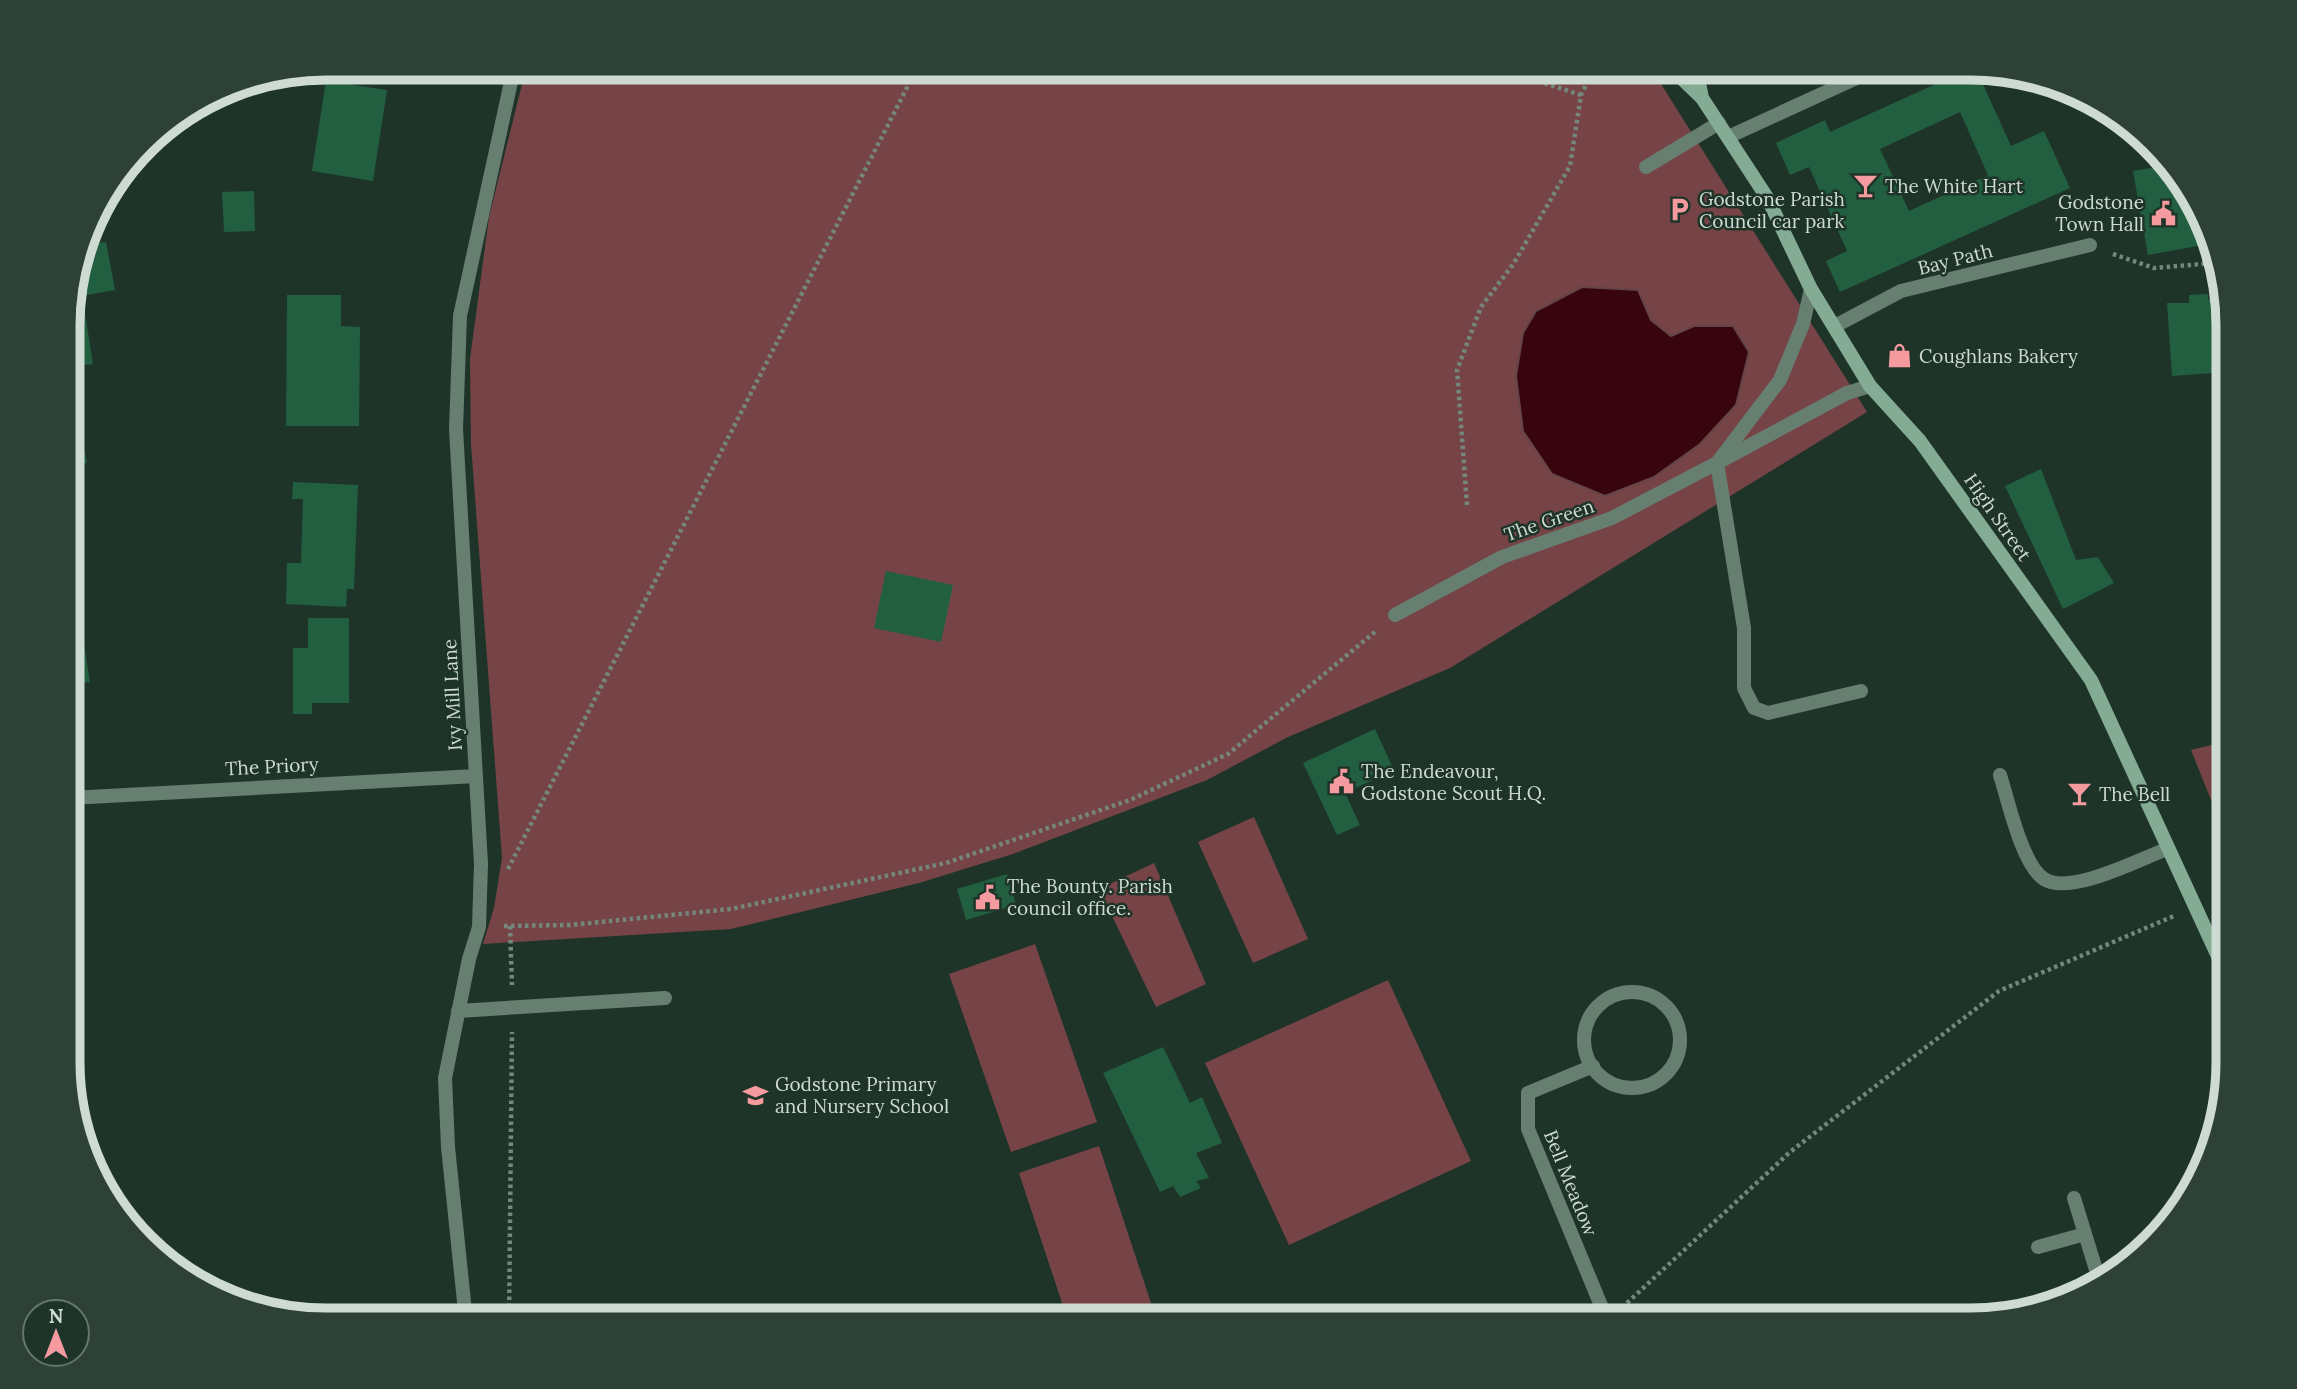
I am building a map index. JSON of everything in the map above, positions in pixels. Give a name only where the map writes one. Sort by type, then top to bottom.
[{"type":"main road","points":[[1684,80],[1702,98]]},
{"type":"main road","points":[[1698,80],[1702,98]]},
{"type":"main road","name":"High Street","points":[[1702,98],[1768,199],[1811,289],[1870,386],[1920,441],[2091,680],[2216,953]]},
{"type":"street","points":[[1728,137],[1852,80]]},
{"type":"street","name":"Ivy Mill Lane","points":[[465,1308],[448,1147],[445,1078],[479,927],[481,864],[457,429],[460,316],[511,81]]},
{"type":"street","points":[[1646,167],[1719,123]]},
{"type":"street","name":"Bay Path","points":[[1835,326],[1901,292],[2090,245]]},
{"type":"street","name":"The Green","points":[[1717,463],[1780,380],[1803,324],[1811,289]]},
{"type":"street","name":"The Green","points":[[1395,614],[1502,557],[1612,518],[1847,393],[1870,386]]},
{"type":"street","points":[[1717,463],[1744,628],[1744,688],[1754,708],[1768,713],[1861,691]]},
{"type":"street","points":[[2000,775],[2022,844],[2032,866],[2043,879],[2062,884],[2083,881],[2167,849]]},
{"type":"street","name":"The Priory","points":[[80,797],[476,776]]},
{"type":"street","points":[[1632,992],[1651,995],[1667,1006],[1677,1022],[1681,1040],[1677,1059],[1667,1075],[1651,1085],[1632,1089],[1614,1085],[1598,1075],[1592,1066],[1584,1040],[1588,1022],[1598,1006],[1614,995],[1632,992]]},
{"type":"street","points":[[458,1011],[665,999]]},
{"type":"street","name":"Bell Meadow","points":[[1592,1066],[1528,1093],[1528,1129],[1602,1308]]},
{"type":"street","points":[[2074,1198],[2097,1274]]},
{"type":"street","points":[[2038,1247],[2085,1234]]},
{"type":"path","points":[[1536,80],[1581,95]]},
{"type":"path","points":[[1467,505],[1457,370],[1481,307],[1514,263],[1570,166],[1581,95],[1589,80]]},
{"type":"path","points":[[504,877],[911,81]]},
{"type":"path","points":[[2090,245],[2154,268],[2208,264]]},
{"type":"path","points":[[479,927],[570,925],[731,909],[946,863],[1130,800],[1228,754],[1395,614]]},
{"type":"path","points":[[1618,1308],[1790,1152],[1999,991],[2194,907]]},
{"type":"path","points":[[509,1308],[513,1008],[510,926]]},
{"type":"shaded area","points":[[1659,80],[1867,412],[1450,668],[1288,737],[1207,780],[1013,854],[919,883],[731,929],[483,944],[494,908],[502,858],[471,444],[470,359],[489,217],[523,81]]},
{"type":"shaded area","points":[[1582,287],[1638,290],[1651,320],[1671,336],[1694,326],[1733,326],[1749,352],[1736,405],[1700,444],[1654,477],[1605,496],[1552,474],[1523,431],[1516,376],[1523,333],[1536,311]]},
{"type":"shaded area","points":[[2216,744],[2216,812],[2191,750]]},
{"type":"shaded area","points":[[1254,817],[1308,939],[1253,963],[1198,842]]},
{"type":"shaded area","points":[[1154,863],[1206,984],[1156,1007],[1099,889]]},
{"type":"shaded area","points":[[1035,944],[1097,1122],[1011,1152],[949,974]]},
{"type":"shaded area","points":[[1388,980],[1471,1161],[1289,1245],[1205,1063]]},
{"type":"shaded area","points":[[1099,1146],[1153,1308],[1064,1308],[1019,1173]]},
{"type":"building","points":[[1945,80],[1981,81],[2011,146],[2044,131],[2070,188],[1840,292],[1826,261],[1847,251],[1809,167],[1790,175],[1776,143],[1825,120],[1830,132]],"holes":[[[1960,112],[1988,175],[1909,211],[1880,149]]]},
{"type":"building","points":[[326,81],[387,90],[373,181],[312,171]]},
{"type":"building","points":[[2158,167],[2184,203],[2202,245],[2148,255],[2133,171]]},
{"type":"building","points":[[254,191],[255,231],[224,232],[222,192]]},
{"type":"building","points":[[106,242],[115,290],[83,296],[85,278],[95,244]]},
{"type":"building","points":[[2208,294],[2208,299],[2215,299],[2216,373],[2172,376],[2167,303],[2189,303],[2189,295]]},
{"type":"building","points":[[287,295],[341,295],[341,326],[360,327],[359,426],[286,426]]},
{"type":"building","points":[[81,307],[84,307],[93,364],[80,366],[80,326]]},
{"type":"building","points":[[80,427],[87,463],[80,465]]},
{"type":"building","points":[[2041,469],[2076,560],[2098,557],[2114,583],[2063,609],[2005,486]]},
{"type":"building","points":[[80,475],[84,495],[80,496]]},
{"type":"building","points":[[293,482],[358,485],[354,589],[347,589],[346,607],[286,604],[287,563],[301,563],[303,499],[292,499]]},
{"type":"building","points":[[886,571],[953,585],[941,642],[874,628]]},
{"type":"building","points":[[308,618],[349,618],[349,703],[312,703],[312,714],[293,714],[293,648],[308,648]]},
{"type":"building","points":[[80,619],[90,682],[80,684]]},
{"type":"building","name":"The Endeavour, Godstone Scout H.Q.","points":[[1375,729],[1394,770],[1345,793],[1360,825],[1337,835],[1303,763]]},
{"type":"building","name":"The Bounty. Parish council office.","points":[[1007,874],[1016,905],[966,920],[957,889]]},
{"type":"building","points":[[1163,1047],[1190,1103],[1202,1097],[1222,1143],[1196,1153],[1209,1178],[1196,1181],[1201,1188],[1180,1197],[1173,1186],[1160,1192],[1103,1073]]},
{"type":"place","name":"The White Hart","points":[[1865,186]]},
{"type":"place","name":"Godstone Parish Council car park","points":[[1679,210]]},
{"type":"place","name":"Godstone Town Hall","points":[[2164,213]]},
{"type":"place","name":"Coughlans Bakery","points":[[1899,356]]},
{"type":"place","name":"The Endeavour, Godstone Scout H.Q.","points":[[1341,782]]},
{"type":"place","name":"The Bell","points":[[2079,794]]},
{"type":"place","name":"The Bounty. Parish council office.","points":[[987,897]]},
{"type":"place","name":"Godstone Primary and Nursery School","points":[[755,1095]]}]
